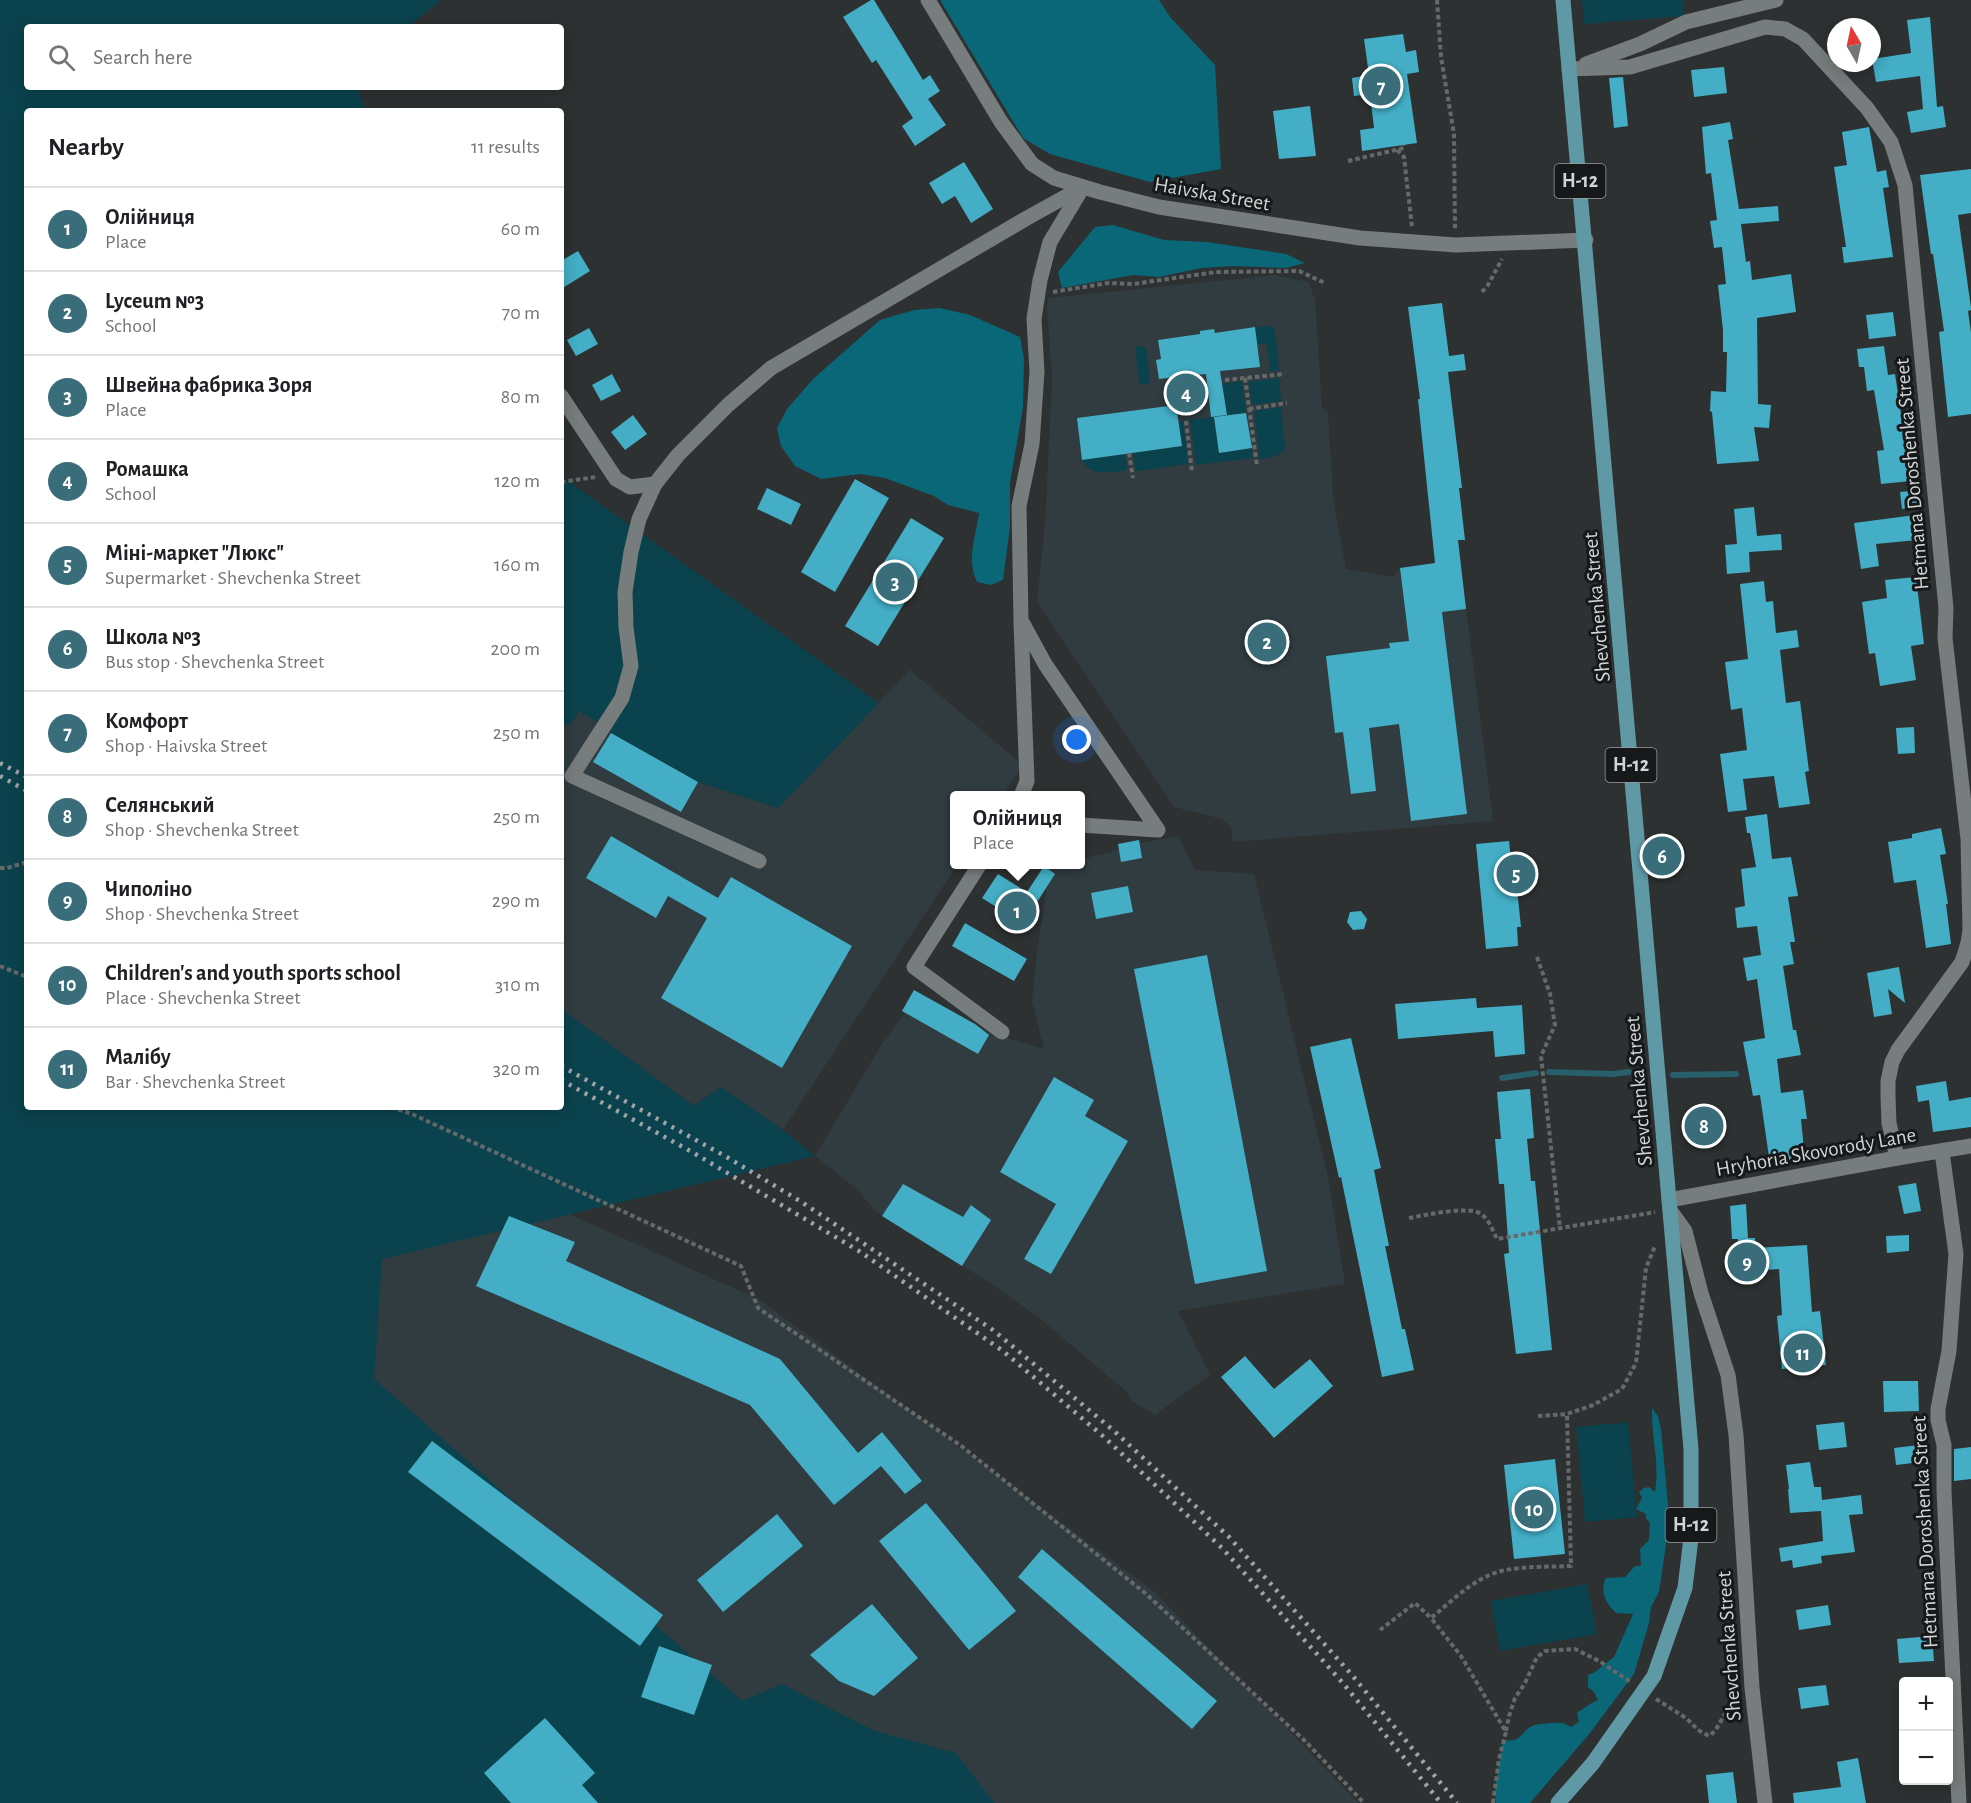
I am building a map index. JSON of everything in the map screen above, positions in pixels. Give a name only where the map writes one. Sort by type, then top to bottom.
[{"type":"main road","name":"Shevchenka Street","points":[[1558,1803],[1593,1763],[1654,1676],[1685,1588],[1691,1538],[1691,1449],[1563,0]]},
{"type":"street","name":"Haivska Street","points":[[928,0],[1001,122],[1032,164],[1054,178],[1159,207],[1329,235],[1414,243],[1456,244],[1586,240]]},
{"type":"street","points":[[1569,69],[1640,44],[1686,22],[1776,0]]},
{"type":"street","name":"Hetmana Doroshenka Street","points":[[1569,69],[1630,67],[1765,27],[1785,29],[1803,39],[1881,125],[1891,142],[1905,185],[1946,608],[1945,638],[1968,839],[1970,915],[1968,943],[1962,962],[1898,1050],[1890,1071],[1887,1095],[1889,1123],[1897,1158]]},
{"type":"street","points":[[1023,791],[1027,781],[1019,506],[1032,444],[1037,372],[1034,319],[1040,280],[1050,242],[1083,187]]},
{"type":"street","points":[[759,861],[572,776],[622,698],[631,666],[626,627],[625,592],[631,552],[639,519],[655,484],[678,455],[706,426],[771,368],[1083,187]]},
{"type":"street","points":[[564,400],[616,479],[630,487],[655,484]]},
{"type":"street","points":[[1021,620],[1045,664],[1158,830],[1085,825]]},
{"type":"street","points":[[977,869],[914,967],[1002,1032]]},
{"type":"street","name":"Hryhoria Skovorody Lane","points":[[1670,1205],[1897,1158],[1971,1146]]},
{"type":"street","name":"Hetmana Doroshenka Street","points":[[1942,1152],[1956,1254],[1949,1351],[1938,1419],[1944,1445],[1944,1491],[1959,1803]]},
{"type":"street","name":"Shevchenka Street","points":[[1670,1205],[1685,1232],[1701,1293],[1728,1375],[1736,1435],[1751,1672],[1765,1803]]},
{"type":"path","points":[[1437,0],[1442,57],[1454,134],[1456,244]]},
{"type":"path","points":[[1348,162],[1404,148],[1404,145]]},
{"type":"path","points":[[1396,150],[1404,157],[1414,243]]},
{"type":"path","points":[[1482,292],[1496,273],[1509,243]]},
{"type":"path","points":[[1038,294],[1108,283],[1133,284],[1216,272],[1299,272],[1324,283]]},
{"type":"path","points":[[1226,380],[1285,374]]},
{"type":"path","points":[[1245,378],[1257,466]]},
{"type":"path","points":[[1249,409],[1287,403]]},
{"type":"path","points":[[1186,421],[1192,472]]},
{"type":"path","points":[[1129,453],[1133,478]]},
{"type":"path","points":[[564,482],[613,474]]},
{"type":"path","points":[[0,868],[24,863]]},
{"type":"path","points":[[1537,957],[1550,994],[1555,1025],[1541,1056],[1560,1229]]},
{"type":"path","points":[[0,966],[24,976]]},
{"type":"path","points":[[400,1110],[585,1192],[741,1266],[758,1308],[960,1445],[1145,1593],[1305,1741],[1364,1803]]},
{"type":"path","points":[[1409,1218],[1452,1211],[1476,1212],[1487,1220],[1497,1239],[1560,1229],[1670,1205]]},
{"type":"path","points":[[1538,1416],[1566,1414],[1593,1405],[1622,1389],[1636,1363],[1646,1268],[1658,1239]]},
{"type":"path","points":[[1431,1618],[1489,1575],[1511,1570],[1571,1566],[1566,1414]]},
{"type":"path","points":[[1380,1630],[1415,1603],[1431,1618],[1461,1656],[1506,1732]]},
{"type":"path","points":[[1493,1803],[1499,1759],[1515,1698],[1537,1657],[1545,1651],[1575,1648],[1599,1661],[1709,1736],[1715,1731],[1751,1672]]},
{"type":"shaded area","points":[[0,0],[441,0],[412,24],[24,24],[24,90],[358,90],[365,108],[24,108],[24,1110],[564,1110],[564,1011],[694,1106],[721,1087],[783,1130],[815,1156],[382,1259],[374,1379],[742,1701],[782,1684],[875,1731],[956,1753],[994,1803],[0,1803]]},
{"type":"shaded area","points":[[940,0],[1159,0],[1170,17],[1215,65],[1221,169],[1150,182],[1050,154],[1023,138]]},
{"type":"shaded area","points":[[1582,0],[1683,0],[1684,16],[1584,24]]},
{"type":"shaded area","points":[[1113,225],[1164,240],[1207,242],[1286,254],[1305,263],[1286,268],[1233,266],[1202,268],[1159,277],[1133,275],[1062,288],[1058,272],[1095,227]]},
{"type":"shaded area","points":[[1275,275],[1308,282],[1315,299],[1322,407],[1328,413],[1333,497],[1346,569],[1393,577],[1400,568],[1460,560],[1493,821],[1233,842],[1231,827],[1222,819],[1174,807],[1037,602],[1045,525],[1052,379],[1047,305],[1049,298]]},
{"type":"shaded area","points":[[940,308],[970,315],[1020,337],[1024,359],[1023,407],[1010,483],[1010,527],[1003,580],[991,585],[977,582],[972,565],[979,513],[948,505],[934,496],[885,478],[860,474],[821,479],[795,466],[781,446],[777,428],[787,409],[813,379],[880,320],[914,310]]},
{"type":"shaded area","points":[[1271,326],[1275,329],[1279,370],[1270,371],[1267,344],[1257,344],[1255,327]]},
{"type":"shaded area","points":[[1137,346],[1146,347],[1150,382],[1147,384],[1140,384],[1139,381],[1135,349]]},
{"type":"shaded area","points":[[1279,378],[1281,401],[1252,405],[1248,382]]},
{"type":"shaded area","points":[[1242,381],[1246,413],[1227,415],[1222,384]]},
{"type":"shaded area","points":[[1281,407],[1285,448],[1277,455],[1260,459],[1254,411]]},
{"type":"shaded area","points":[[1214,417],[1219,453],[1252,448],[1253,458],[1196,465],[1190,420]]},
{"type":"shaded area","points":[[1183,421],[1188,464],[1137,471],[1133,453],[1181,446],[1179,422]]},
{"type":"shaded area","points":[[1125,454],[1127,470],[1115,472],[1096,472],[1086,466],[1082,460]]},
{"type":"shaded area","points":[[564,478],[879,703],[778,808],[698,782],[597,725],[598,722],[579,711],[569,726],[564,724]]},
{"type":"shaded area","points":[[910,670],[1023,765],[1006,791],[950,791],[950,869],[954,869],[783,1130],[721,1087],[694,1106],[564,1011],[564,724],[569,726],[579,711],[598,722],[597,725],[698,782],[778,808]]},
{"type":"shaded area","points":[[1178,836],[1195,870],[1254,874],[1328,1177],[1345,1284],[1178,1311],[1210,1375],[1155,1415],[1132,1401],[1127,1392],[1038,1317],[993,1285],[874,1210],[858,1190],[815,1156],[880,1047],[905,1013],[902,1011],[914,990],[990,1033],[1044,1049],[1032,1001],[1049,869],[1085,869],[1085,858],[1119,850],[1118,844],[1139,840],[1140,843]]},
{"type":"shaded area","points":[[423,1148],[760,1300],[1155,1592],[1359,1803],[449,1803],[309,1250]]},
{"type":"shaded area","points":[[1652,1408],[1658,1416],[1661,1429],[1669,1515],[1659,1592],[1651,1607],[1649,1623],[1634,1674],[1590,1733],[1530,1803],[1496,1803],[1495,1789],[1503,1740],[1514,1740],[1534,1725],[1564,1723],[1571,1727],[1579,1722],[1577,1713],[1598,1700],[1588,1687],[1588,1675],[1614,1657],[1633,1614],[1616,1613],[1609,1606],[1603,1588],[1606,1578],[1625,1577],[1635,1566],[1641,1566],[1640,1549],[1649,1540],[1650,1523],[1646,1514],[1636,1509],[1642,1498],[1639,1492],[1649,1487],[1655,1492]]},
{"type":"shaded area","points":[[1628,1422],[1637,1517],[1585,1522],[1576,1427]]},
{"type":"shaded area","points":[[1587,1584],[1597,1634],[1500,1651],[1491,1601]]},
{"type":"building","points":[[874,0],[923,80],[930,75],[940,91],[928,99],[946,125],[915,146],[902,126],[913,118],[876,60],[872,63],[843,17]]},
{"type":"building","points":[[1930,17],[1937,107],[1943,106],[1946,127],[1911,133],[1907,112],[1923,109],[1920,76],[1876,82],[1874,72],[1881,72],[1881,58],[1911,53],[1907,20]]},
{"type":"building","points":[[1403,34],[1406,52],[1416,50],[1419,72],[1407,74],[1417,143],[1362,151],[1360,130],[1374,128],[1370,94],[1354,96],[1352,78],[1369,75],[1364,39]]},
{"type":"building","points":[[1724,67],[1727,93],[1694,97],[1691,70]]},
{"type":"building","points":[[1623,77],[1628,126],[1614,128],[1609,78]]},
{"type":"building","points":[[1310,106],[1316,156],[1279,159],[1273,111]]},
{"type":"building","points":[[1730,122],[1733,139],[1728,140],[1739,209],[1778,206],[1779,221],[1741,224],[1746,262],[1750,261],[1752,280],[1791,274],[1796,312],[1757,318],[1758,404],[1771,405],[1769,428],[1754,427],[1759,461],[1717,464],[1712,412],[1710,411],[1711,391],[1726,392],[1727,352],[1723,352],[1718,285],[1726,284],[1722,247],[1714,248],[1710,221],[1717,220],[1711,173],[1706,174],[1702,127]]},
{"type":"building","points":[[1869,127],[1877,172],[1886,170],[1889,187],[1883,188],[1893,257],[1844,263],[1842,247],[1846,247],[1834,167],[1847,165],[1842,132]]},
{"type":"building","points":[[964,162],[993,209],[971,223],[955,196],[942,204],[929,183]]},
{"type":"building","points":[[1971,169],[1971,213],[1958,215],[1971,308],[1968,311],[1971,333],[1971,414],[1948,417],[1939,332],[1944,331],[1920,175]]},
{"type":"building","points":[[578,251],[590,271],[564,287],[564,259]]},
{"type":"building","points":[[1442,303],[1449,356],[1464,354],[1466,370],[1448,372],[1462,488],[1459,488],[1465,540],[1458,540],[1466,609],[1442,612],[1467,814],[1411,821],[1399,724],[1369,728],[1376,791],[1351,794],[1343,732],[1335,733],[1326,656],[1390,648],[1389,643],[1409,641],[1400,568],[1435,563],[1418,399],[1420,399],[1408,307]]},
{"type":"building","points":[[1893,312],[1896,336],[1869,339],[1866,315]]},
{"type":"building","points":[[1255,327],[1260,367],[1220,371],[1227,415],[1211,417],[1206,374],[1159,379],[1156,360],[1161,359],[1158,340],[1200,334],[1200,331],[1214,329],[1215,333]]},
{"type":"building","points":[[589,328],[598,344],[576,356],[567,340]]},
{"type":"building","points":[[1884,346],[1888,375],[1895,374],[1911,481],[1881,484],[1877,451],[1884,450],[1874,390],[1867,391],[1864,367],[1859,367],[1857,349]]},
{"type":"building","points":[[612,374],[621,391],[601,401],[592,385]]},
{"type":"building","points":[[1176,405],[1182,446],[1082,460],[1077,418]]},
{"type":"building","points":[[1246,413],[1252,448],[1219,453],[1214,417]]},
{"type":"building","points":[[633,415],[647,434],[625,450],[611,432]]},
{"type":"building","points":[[855,479],[889,498],[835,592],[801,572]]},
{"type":"building","points":[[767,488],[801,504],[791,525],[757,509]]},
{"type":"building","points":[[1919,490],[1921,506],[1902,509],[1900,492]]},
{"type":"building","points":[[1754,507],[1757,536],[1781,534],[1782,550],[1749,552],[1750,572],[1727,574],[1725,545],[1737,544],[1734,509]]},
{"type":"building","points":[[1915,515],[1917,540],[1876,544],[1879,566],[1861,569],[1854,523]]},
{"type":"building","points":[[911,518],[944,538],[878,646],[845,626]]},
{"type":"building","points":[[1916,577],[1924,644],[1911,646],[1916,680],[1880,686],[1875,653],[1869,654],[1862,602],[1887,598],[1885,580]]},
{"type":"building","points":[[1764,581],[1766,602],[1773,601],[1776,633],[1797,630],[1799,647],[1780,650],[1786,703],[1800,701],[1809,771],[1805,772],[1810,804],[1779,808],[1774,776],[1743,779],[1747,810],[1728,812],[1720,754],[1747,750],[1742,708],[1731,710],[1725,662],[1748,659],[1740,584]]},
{"type":"building","points":[[1914,727],[1915,753],[1898,754],[1896,728]]},
{"type":"building","points":[[611,733],[698,782],[681,812],[593,762]]},
{"type":"building","points":[[1767,814],[1772,859],[1791,857],[1798,896],[1788,897],[1795,942],[1790,942],[1794,964],[1783,966],[1793,1030],[1796,1030],[1801,1055],[1777,1059],[1781,1093],[1803,1090],[1807,1119],[1801,1119],[1805,1160],[1770,1164],[1760,1095],[1753,1096],[1743,1042],[1765,1038],[1757,979],[1747,981],[1743,958],[1761,955],[1757,926],[1737,928],[1735,908],[1745,906],[1741,869],[1756,867],[1745,817]]},
{"type":"building","points":[[1941,828],[1946,854],[1940,855],[1948,904],[1946,904],[1951,944],[1926,948],[1916,880],[1894,883],[1888,842],[1912,838],[1912,834]]},
{"type":"building","points":[[611,836],[718,898],[731,877],[852,946],[782,1068],[661,998],[707,918],[668,896],[656,918],[586,878]]},
{"type":"building","points":[[1139,840],[1142,858],[1121,862],[1118,844]]},
{"type":"building","points":[[1509,841],[1511,860],[1514,860],[1521,927],[1517,927],[1518,946],[1486,949],[1476,844]]},
{"type":"building","points":[[1042,869],[1048,869],[1055,874],[1023,924],[982,898],[998,874],[1027,892]]},
{"type":"building","points":[[1128,886],[1133,912],[1096,919],[1091,893]]},
{"type":"building","points":[[1361,911],[1367,919],[1364,929],[1353,930],[1347,922],[1350,912]]},
{"type":"building","points":[[965,923],[1027,959],[1014,981],[952,946]]},
{"type":"building","points":[[1207,955],[1267,1271],[1195,1284],[1134,969]]},
{"type":"building","points":[[1899,967],[1905,1003],[1888,989],[1892,1014],[1874,1017],[1867,973]]},
{"type":"building","points":[[914,990],[975,1024],[989,1035],[978,1054],[902,1011]]},
{"type":"building","points":[[1476,998],[1477,1008],[1522,1005],[1525,1054],[1495,1057],[1493,1031],[1398,1039],[1395,1004]]},
{"type":"building","points":[[1351,1038],[1381,1168],[1374,1170],[1389,1246],[1385,1246],[1402,1329],[1405,1329],[1414,1370],[1382,1377],[1341,1177],[1339,1178],[1310,1047]]},
{"type":"building","points":[[1054,1077],[1094,1100],[1085,1116],[1128,1141],[1051,1274],[1024,1259],[1056,1204],[1000,1172]]},
{"type":"building","points":[[1946,1081],[1949,1101],[1971,1097],[1971,1127],[1933,1132],[1929,1100],[1918,1102],[1916,1086]]},
{"type":"building","points":[[1530,1089],[1534,1138],[1527,1139],[1531,1181],[1535,1181],[1552,1350],[1516,1354],[1504,1254],[1509,1253],[1504,1184],[1499,1184],[1495,1139],[1501,1139],[1497,1092]]},
{"type":"building","points":[[1711,1117],[1713,1134],[1696,1136],[1694,1119]]},
{"type":"building","points":[[1916,1183],[1921,1211],[1904,1214],[1898,1186]]},
{"type":"building","points":[[903,1184],[963,1217],[971,1205],[991,1220],[962,1266],[882,1216]]},
{"type":"building","points":[[1746,1204],[1748,1238],[1755,1238],[1755,1248],[1807,1245],[1812,1312],[1820,1311],[1826,1365],[1782,1369],[1777,1316],[1782,1315],[1779,1269],[1740,1272],[1738,1239],[1732,1239],[1730,1206]]},
{"type":"building","points":[[509,1216],[575,1242],[566,1261],[780,1359],[858,1453],[882,1432],[922,1481],[905,1494],[881,1466],[834,1505],[750,1405],[476,1286]]},
{"type":"building","points":[[1909,1235],[1909,1251],[1887,1253],[1886,1236]]},
{"type":"building","points":[[1245,1356],[1274,1389],[1310,1359],[1333,1386],[1274,1438],[1221,1377]]},
{"type":"building","points":[[1883,1381],[1918,1381],[1919,1411],[1884,1412]]},
{"type":"building","points":[[1844,1422],[1847,1447],[1819,1450],[1816,1425]]},
{"type":"building","points":[[432,1441],[663,1615],[640,1646],[408,1472]]},
{"type":"building","points":[[1919,1445],[1921,1462],[1896,1465],[1894,1448]]},
{"type":"building","points":[[1971,1447],[1971,1479],[1954,1481],[1954,1449]]},
{"type":"building","points":[[1555,1459],[1565,1554],[1514,1559],[1504,1465]]},
{"type":"building","points":[[1810,1462],[1814,1487],[1821,1487],[1822,1500],[1861,1495],[1863,1514],[1849,1515],[1855,1552],[1821,1556],[1822,1563],[1793,1568],[1792,1560],[1781,1562],[1779,1548],[1823,1541],[1821,1511],[1790,1513],[1786,1465]]},
{"type":"building","points":[[926,1503],[1016,1611],[969,1650],[879,1541]]},
{"type":"building","points":[[777,1514],[803,1546],[723,1612],[697,1580]]},
{"type":"building","points":[[1042,1549],[1217,1701],[1192,1729],[1018,1577]]},
{"type":"building","points":[[872,1604],[918,1658],[874,1696],[839,1681],[810,1655]]},
{"type":"building","points":[[1828,1605],[1831,1625],[1799,1630],[1796,1610]]},
{"type":"building","points":[[1932,1636],[1934,1661],[1899,1663],[1897,1639]]},
{"type":"building","points":[[659,1646],[712,1665],[694,1715],[641,1697]]},
{"type":"building","points":[[1826,1685],[1829,1705],[1801,1709],[1798,1688]]},
{"type":"building","points":[[545,1718],[595,1773],[582,1785],[598,1803],[511,1803],[484,1773]]},
{"type":"building","points":[[1858,1758],[1866,1803],[1794,1803],[1793,1793],[1841,1787],[1837,1762]]},
{"type":"building","points":[[1733,1772],[1737,1803],[1709,1803],[1706,1775]]},
{"type":"waterway","points":[[1549,1072],[1613,1074],[1629,1072]]},
{"type":"waterway","points":[[1502,1078],[1536,1073]]},
{"type":"waterway","points":[[1673,1075],[1736,1074]]},
{"type":"railway","points":[[0,763],[24,775]]},
{"type":"railway","points":[[0,776],[24,789]]},
{"type":"railway","points":[[564,1068],[725,1156],[800,1201],[993,1330],[1113,1430],[1229,1537],[1352,1675],[1457,1803]]},
{"type":"railway","points":[[564,1082],[692,1152],[859,1251],[1003,1351],[1104,1437],[1222,1548],[1342,1682],[1441,1803]]},
{"type":"place","name":"Комфорт","points":[[1381,86]]},
{"type":"place","name":"Ромашка","points":[[1186,393]]},
{"type":"place","name":"Швейна фабрика Зоря","points":[[895,582]]},
{"type":"place","name":"Lyceum №3","points":[[1267,642]]},
{"type":"place","name":"Школа №3","points":[[1662,856]]},
{"type":"place","name":"Міні-маркет \"Люкс\"","points":[[1516,874]]},
{"type":"place","name":"Олійниця","points":[[1017,911]]},
{"type":"place","name":"Селянський","points":[[1704,1126]]},
{"type":"place","name":"Чиполіно","points":[[1747,1262]]},
{"type":"place","name":"Малібу","points":[[1803,1353]]},
{"type":"place","name":"Children's and youth sports school","points":[[1534,1509]]}]
